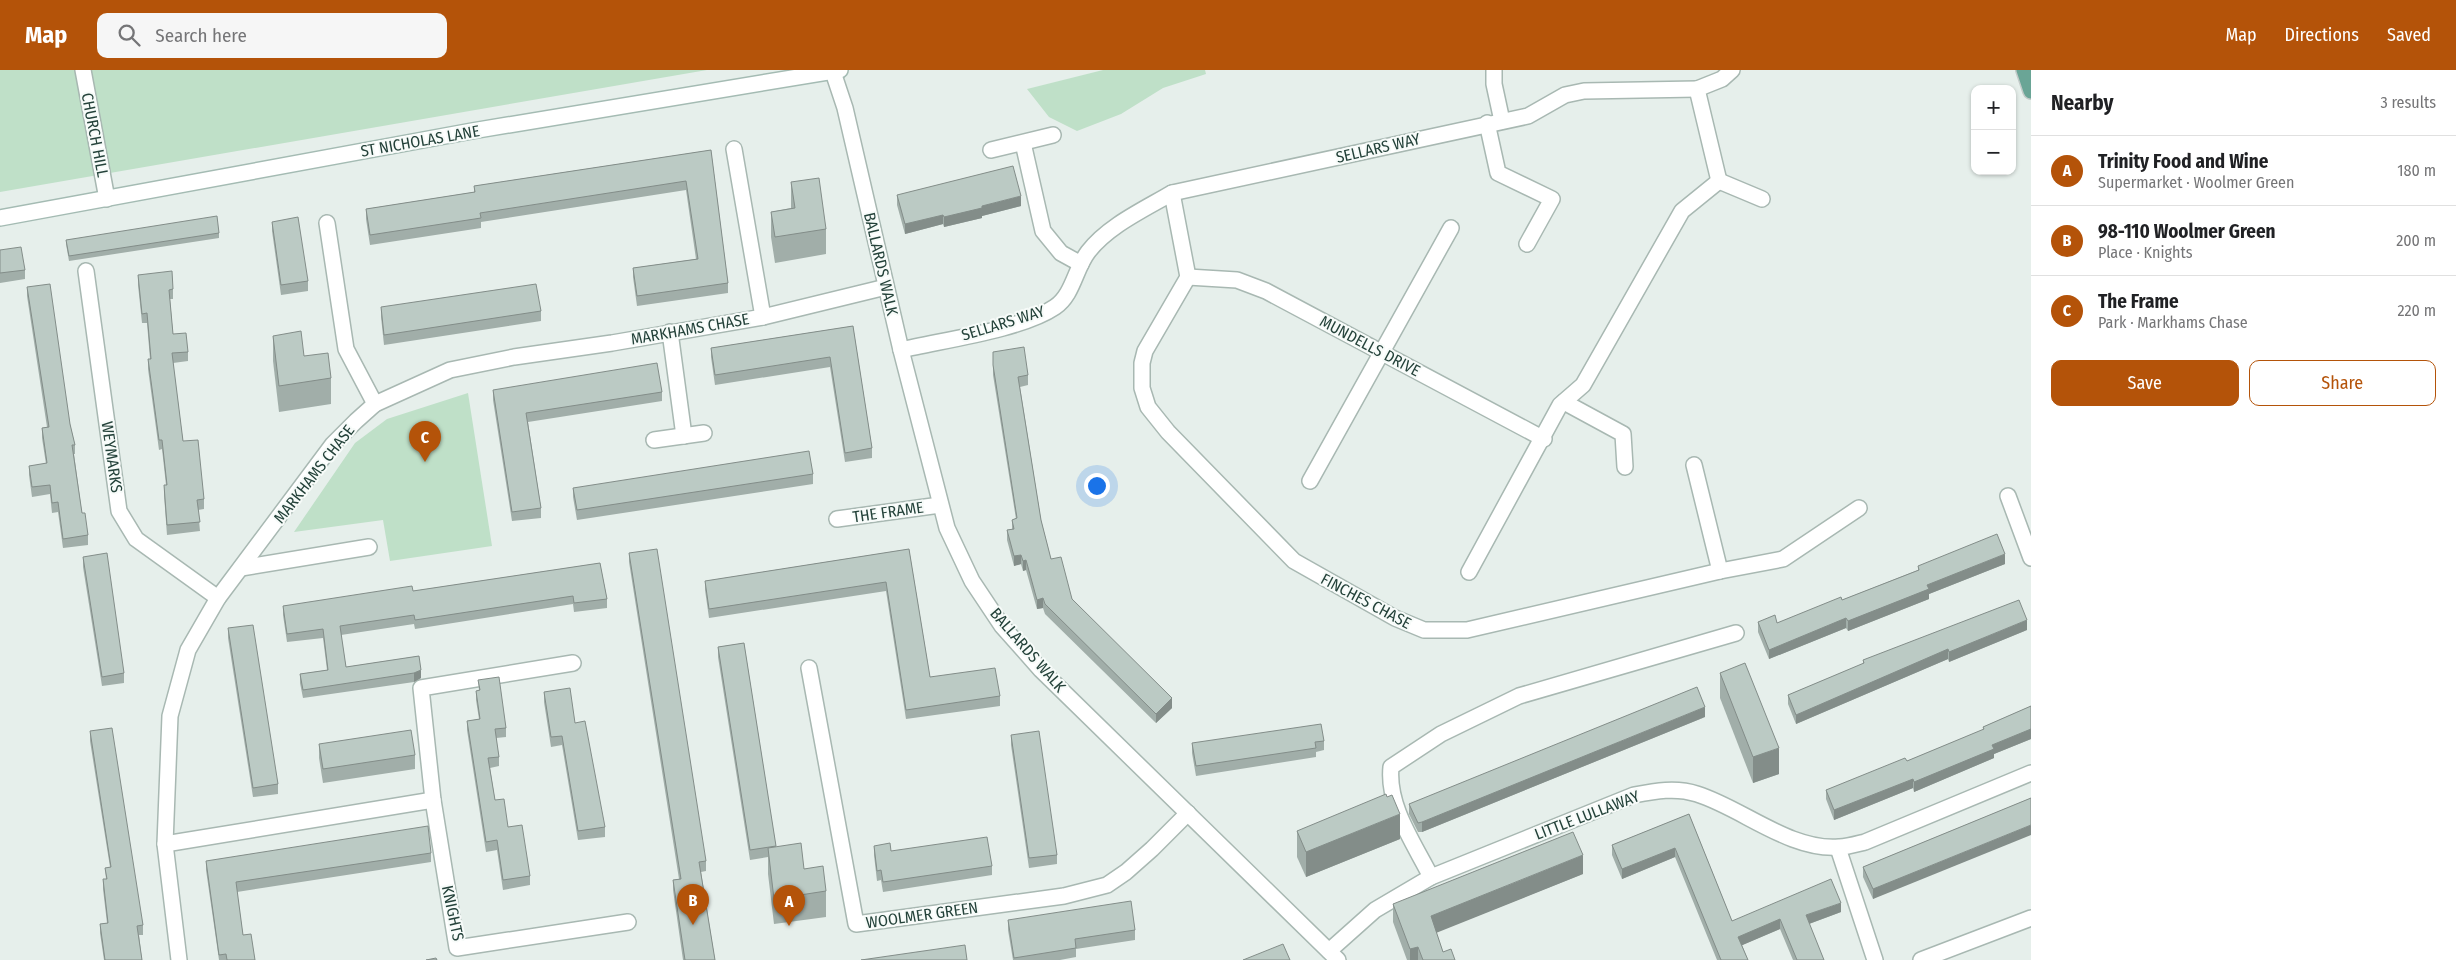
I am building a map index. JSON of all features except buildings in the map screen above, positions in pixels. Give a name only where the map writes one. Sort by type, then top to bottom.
[{"type":"main road","points":[[2024,70],[2031,91]]},
{"type":"street","name":"CHURCH HILL","points":[[82,70],[107,199]]},
{"type":"street","points":[[1494,70],[1498,173],[1552,199],[1527,244]]},
{"type":"street","name":"SELLARS WAY","points":[[901,350],[1006,326],[1039,316],[1056,306],[1066,296],[1088,252],[1131,216],[1172,194],[1528,116],[1565,95],[1584,91],[1697,89],[1722,79],[1732,70]]},
{"type":"street","name":"ST NICHOLAS LANE","points":[[0,218],[472,131],[836,71]]},
{"type":"street","name":"BALLARDS WALK","points":[[836,71],[901,350],[940,505],[954,547],[972,581],[1002,626],[1042,670],[1334,956]]},
{"type":"street","points":[[1697,89],[1720,181]]},
{"type":"street","points":[[991,150],[1053,135]]},
{"type":"street","points":[[1022,143],[1043,231],[1061,253],[1081,264]]},
{"type":"street","points":[[734,149],[763,317]]},
{"type":"street","points":[[1720,181],[1762,198]]},
{"type":"street","points":[[1469,572],[1564,402],[1583,385],[1682,211],[1720,181]]},
{"type":"street","points":[[1172,194],[1188,277]]},
{"type":"street","points":[[328,223],[346,349],[375,404]]},
{"type":"street","points":[[1310,481],[1451,228]]},
{"type":"street","name":"WEYMARKS","points":[[86,271],[119,511],[136,538],[218,598]]},
{"type":"street","name":"MUNDELLS DRIVE","points":[[1188,277],[1237,280],[1266,291],[1544,439]]},
{"type":"street","name":"FINCHES CHASE","points":[[1188,277],[1146,351],[1142,368],[1142,388],[1148,407],[1168,432],[1294,562],[1340,590],[1395,618],[1424,630],[1467,630],[1720,571],[1783,560],[1859,508]]},
{"type":"street","name":"MARKHAMS CHASE","points":[[179,960],[165,844],[172,707],[188,650],[218,598],[333,444],[375,404],[450,370],[514,357],[763,317],[886,287]]},
{"type":"street","points":[[670,332],[684,436]]},
{"type":"street","points":[[1564,402],[1623,434],[1625,467]]},
{"type":"street","points":[[654,440],[704,433]]},
{"type":"street","points":[[1694,465],[1720,571]]},
{"type":"street","points":[[2008,496],[2031,558]]},
{"type":"street","name":"THE FRAME","points":[[836,519],[940,505]]},
{"type":"street","points":[[241,568],[369,547]]},
{"type":"street","points":[[1431,876],[1394,802],[1390,781],[1391,767],[1441,734],[1519,696],[1736,633]]},
{"type":"street","name":"KNIGHTS","points":[[572,663],[421,688],[433,800],[457,948],[628,922]]},
{"type":"street","name":"WOOLMER GREEN","points":[[809,668],[856,924],[1064,896],[1107,885],[1126,872],[1152,849],[1188,813]]},
{"type":"street","name":"LITTLE LULLAWAY","points":[[1334,956],[1375,910],[1431,876],[1634,794],[1667,789],[1696,794],[1725,805],[1791,838],[1838,848],[1865,842],[2031,773]]},
{"type":"street","points":[[165,844],[433,800]]},
{"type":"street","points":[[1838,848],[1875,960]]},
{"type":"street","points":[[1921,960],[2031,918]]},
{"type":"green space","points":[[0,70],[707,70],[0,192]]},
{"type":"green space","points":[[1103,70],[1205,70],[1206,74],[1163,88],[1121,114],[1077,131],[1049,117],[1027,89]]},
{"type":"green space","points":[[468,393],[492,546],[390,561],[383,520],[294,532],[355,443],[387,419]]},
{"type":"place","name":"The Frame","points":[[425,462]]},
{"type":"place","name":"98-110 Woolmer Green","points":[[693,925]]},
{"type":"place","name":"Trinity Food and Wine","points":[[789,926]]}]
